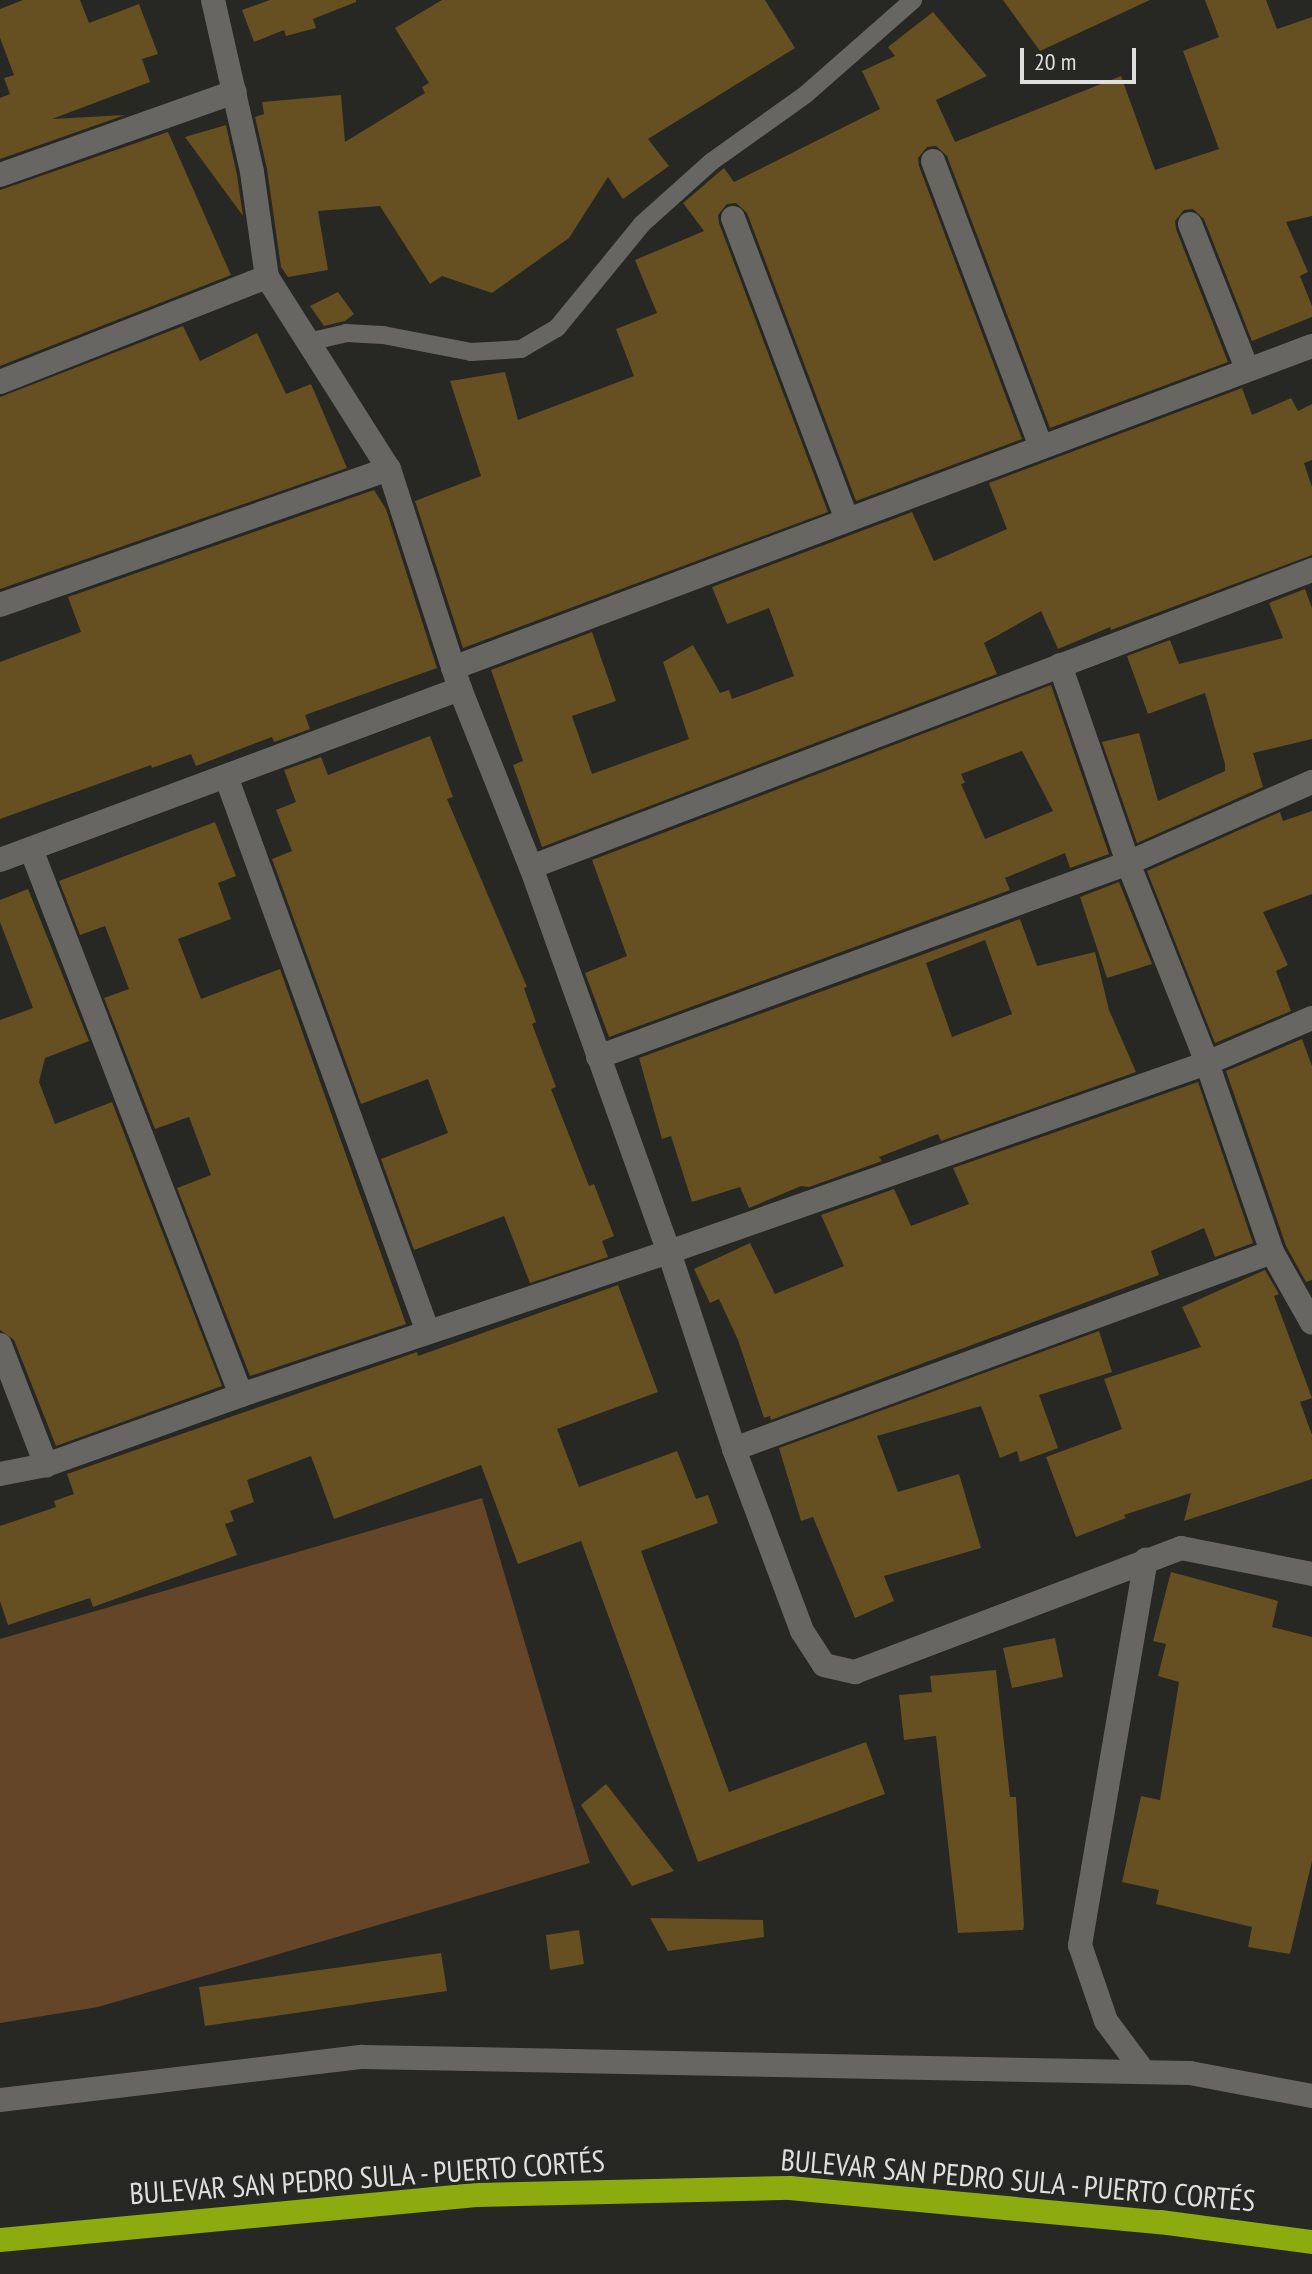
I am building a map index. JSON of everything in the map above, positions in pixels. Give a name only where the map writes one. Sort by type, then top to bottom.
[{"type":"highway","name":"BULEVAR SAN PEDRO SULA - PUERTO CORTÉS","points":[[0,2240],[476,2195],[790,2188],[1160,2222],[1312,2242]]},
{"type":"street","points":[[213,0],[235,92],[267,277],[389,469],[457,678],[531,867],[669,1252],[734,1449],[802,1631],[824,1665],[855,1672],[1181,1548],[1312,1574]]},
{"type":"street","points":[[0,175],[235,92]]},
{"type":"street","points":[[933,161],[1041,447]]},
{"type":"street","points":[[733,218],[847,520]]},
{"type":"street","points":[[1190,224],[1247,369]]},
{"type":"street","points":[[0,382],[267,277]]},
{"type":"street","points":[[0,860],[227,779],[457,678],[847,520],[1312,346]]},
{"type":"street","points":[[0,605],[389,469]]},
{"type":"street","points":[[531,867],[1312,570]]},
{"type":"street","points":[[1060,665],[1128,863],[1207,1063],[1272,1252],[1312,1323]]},
{"type":"street","points":[[227,779],[428,1332]]},
{"type":"street","points":[[598,1057],[1128,863],[1312,782]]},
{"type":"street","points":[[31,849],[241,1395]]},
{"type":"street","points":[[0,1474],[46,1465],[241,1395],[669,1252],[1207,1063],[1312,1018]]},
{"type":"street","points":[[734,1449],[1272,1252]]},
{"type":"street","points":[[0,1345],[46,1465]]},
{"type":"street","points":[[1144,2072],[1106,2021],[1080,1945],[1146,1560]]},
{"type":"street","points":[[0,2100],[362,2057],[1190,2073],[1312,2096]]},
{"type":"lane","points":[[308,342],[346,333],[383,335],[471,352],[521,349],[557,328],[642,224],[711,162],[805,95],[913,0]]},
{"type":"shaded area","points":[[482,1498],[590,1863],[98,2007],[0,2023],[0,1639]]},
{"type":"building","points":[[23,0],[80,0],[89,23],[139,4],[158,54],[142,59],[150,82],[52,119],[125,115],[0,159],[0,98],[10,94],[4,78],[14,75],[0,38],[0,9]]},
{"type":"building","points":[[270,0],[356,2],[313,19],[316,28],[286,36],[284,30],[254,42],[242,10]]},
{"type":"building","points":[[442,0],[765,0],[795,48],[648,139],[669,166],[623,199],[608,177],[569,238],[492,293],[442,276],[430,284],[380,206],[318,211],[328,270],[288,277],[281,267],[267,169],[255,117],[264,114],[262,102],[341,95],[345,142],[425,93],[422,87],[429,83],[395,28]]},
{"type":"building","points":[[1003,0],[1150,0],[1040,51]]},
{"type":"building","points":[[1205,0],[1266,0],[1277,29],[1312,17],[1312,216],[1286,222],[1308,272],[1300,276],[1312,306],[1312,317],[1252,341],[1204,219],[1193,209],[1184,210],[1175,221],[1176,229],[1228,362],[1050,428],[947,156],[936,146],[927,147],[918,158],[919,166],[1022,439],[856,501],[747,213],[736,203],[727,204],[718,215],[719,223],[828,512],[463,648],[415,501],[481,476],[450,381],[505,372],[518,420],[634,376],[616,329],[657,313],[635,260],[704,231],[683,203],[724,168],[734,182],[880,109],[862,71],[895,56],[888,47],[933,12],[987,76],[936,100],[955,142],[1121,76],[1155,170],[1219,149],[1183,51],[1219,37]]},
{"type":"building","points":[[226,125],[237,175],[243,216],[185,137]]},
{"type":"building","points":[[168,132],[231,275],[0,366],[0,190]]},
{"type":"building","points":[[338,292],[354,314],[345,321],[324,326],[310,306]]},
{"type":"building","points":[[183,326],[200,361],[257,333],[286,394],[311,384],[347,468],[0,589],[0,397]]},
{"type":"building","points":[[1242,388],[1252,415],[1291,398],[1298,411],[1312,404],[1312,460],[1304,463],[1312,487],[1312,555],[1111,630],[1110,627],[1058,649],[1041,611],[984,643],[997,674],[542,847],[513,765],[523,761],[491,670],[592,632],[616,701],[572,716],[592,774],[689,739],[663,662],[693,645],[720,693],[729,690],[732,699],[794,676],[769,608],[727,624],[712,587],[912,512],[934,561],[1007,529],[989,483]]},
{"type":"building","points":[[374,490],[386,509],[437,668],[305,715],[310,729],[274,742],[272,737],[196,766],[191,754],[152,768],[151,765],[0,819],[0,662],[81,632],[68,597]]},
{"type":"building","points":[[1305,589],[1312,608],[1312,739],[1253,753],[1263,787],[1137,843],[1102,742],[1139,733],[1158,801],[1225,771],[1225,764],[1205,693],[1148,714],[1127,656],[1170,640],[1179,664],[1283,638],[1269,603]]},
{"type":"building","points":[[1051,685],[1109,854],[1070,868],[1065,853],[1005,878],[1010,890],[609,1037],[585,973],[627,956],[592,860]],"holes":[[[1022,751],[1053,811],[985,839],[961,784],[965,783],[961,774]]]},
{"type":"building","points":[[430,736],[453,797],[447,799],[527,987],[524,988],[536,1022],[532,1024],[556,1087],[551,1089],[589,1186],[594,1184],[614,1236],[602,1241],[608,1257],[530,1283],[504,1216],[414,1250],[381,1159],[448,1133],[428,1079],[361,1104],[272,859],[292,851],[276,810],[296,802],[284,770],[321,757],[328,775]]},
{"type":"building","points":[[1312,811],[1312,894],[1263,912],[1288,965],[1276,971],[1291,1011],[1215,1043],[1147,871],[1280,812],[1283,821]]},
{"type":"building","points":[[215,822],[236,876],[218,883],[231,919],[178,939],[201,999],[280,969],[406,1324],[250,1376],[177,1188],[211,1175],[189,1117],[155,1129],[104,998],[129,989],[105,926],[80,935],[59,881]]},
{"type":"building","points":[[1119,882],[1152,964],[1107,978],[1080,897]]},
{"type":"building","points":[[28,889],[89,1041],[45,1058],[39,1082],[55,1124],[112,1102],[222,1386],[56,1446],[14,1340],[0,1330],[0,1020],[33,1008],[0,922],[0,900]]},
{"type":"building","points":[[1020,919],[1037,966],[1095,952],[1109,1010],[1136,1072],[941,1141],[938,1134],[879,1157],[882,1161],[809,1187],[801,1186],[749,1208],[740,1187],[692,1202],[671,1136],[662,1139],[639,1058]],"holes":[[[985,940],[1012,1014],[952,1037],[926,963]]]},
{"type":"building","points":[[1302,1039],[1312,1066],[1312,1280],[1306,1282],[1286,1246],[1226,1071]]},
{"type":"building","points":[[1198,1082],[1253,1243],[1215,1257],[1204,1228],[1151,1251],[1159,1275],[771,1420],[770,1416],[764,1418],[738,1340],[719,1299],[710,1303],[694,1269],[750,1243],[775,1294],[844,1266],[821,1215],[894,1189],[911,1226],[969,1204],[953,1168]]},
{"type":"building","points":[[1265,1270],[1279,1294],[1274,1296],[1312,1398],[1300,1402],[1312,1435],[1312,1479],[1184,1521],[1191,1493],[1124,1515],[1126,1518],[1076,1537],[1046,1457],[1122,1429],[1104,1379],[1201,1347],[1182,1307]]},
{"type":"building","points":[[618,1285],[658,1392],[557,1429],[579,1487],[677,1451],[696,1499],[708,1495],[718,1523],[641,1551],[729,1792],[866,1742],[885,1794],[698,1862],[581,1541],[518,1564],[481,1465],[334,1519],[311,1456],[247,1480],[254,1502],[230,1511],[234,1521],[225,1524],[237,1555],[93,1607],[90,1598],[8,1625],[0,1601],[0,1526],[56,1507],[54,1501],[74,1494],[67,1474]]},
{"type":"building","points":[[1099,1331],[1112,1372],[1039,1395],[1058,1448],[1020,1462],[1017,1451],[1000,1458],[981,1406],[877,1436],[898,1492],[959,1474],[981,1548],[884,1576],[894,1601],[855,1618],[813,1517],[801,1521],[779,1448]]},
{"type":"building","points":[[1171,1572],[1278,1601],[1272,1627],[1312,1637],[1312,1861],[1290,1954],[1248,1947],[1252,1927],[1156,1904],[1159,1890],[1122,1882],[1141,1796],[1160,1800],[1179,1682],[1158,1676],[1166,1644],[1153,1641]]},
{"type":"building","points":[[1055,1638],[1063,1677],[1012,1688],[1003,1648]]},
{"type":"building","points":[[996,1670],[1010,1797],[1016,1797],[1024,1926],[1023,1930],[958,1933],[936,1736],[904,1740],[899,1695],[932,1692],[930,1676]]},
{"type":"building","points":[[606,1784],[674,1871],[632,1886],[581,1805]]},
{"type":"building","points":[[650,1918],[763,1920],[764,1937],[668,1951]]},
{"type":"building","points":[[579,1930],[584,1964],[550,1970],[546,1935]]},
{"type":"building","points":[[441,1953],[447,1991],[205,2026],[199,1987]]}]
